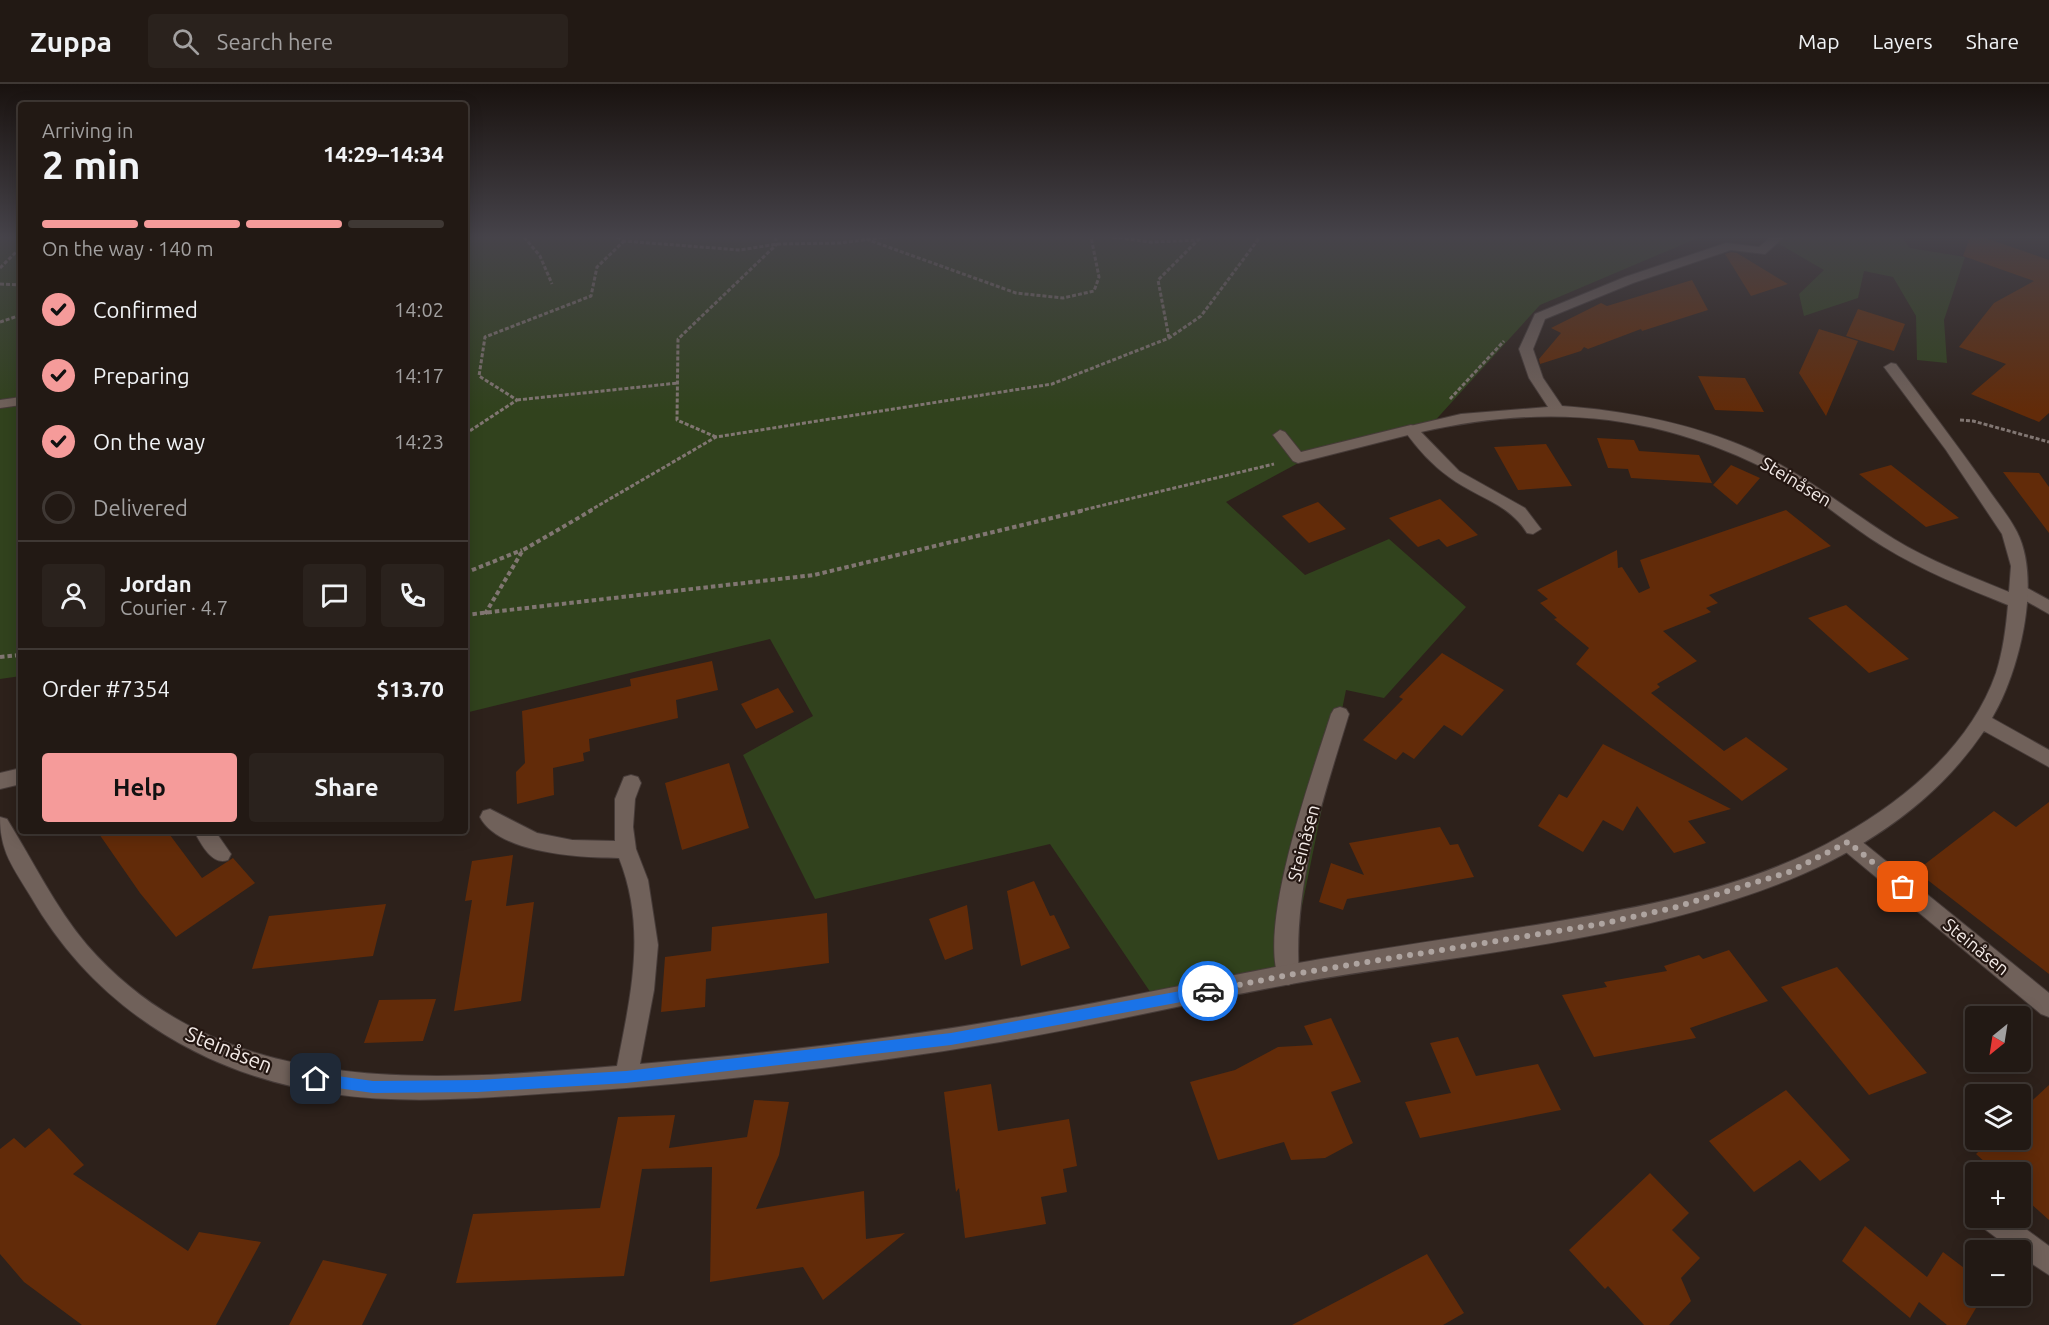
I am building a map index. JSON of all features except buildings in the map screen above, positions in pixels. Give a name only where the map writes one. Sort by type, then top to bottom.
[{"type":"street","points":[[1557,409],[1536,378],[1526,350],[1540,317],[1593,295]]},
{"type":"street","name":"Steinåsen","points":[[0,825],[44,901],[78,950],[117,991],[162,1022],[234,1056],[297,1076],[373,1087],[478,1086],[626,1077],[951,1039],[1288,975],[1601,924],[1673,908],[1789,872],[1848,842],[1885,818],[1926,785],[1955,756],[1982,720],[2002,680],[2013,637],[2019,566],[2010,533],[1930,417],[1891,367]]},
{"type":"street","points":[[0,404],[18,401]]},
{"type":"street","name":"Steinåsen","points":[[1298,458],[1490,413],[1557,409],[1644,419],[1732,447],[1793,477],[1887,542],[1918,560],[2017,595]]},
{"type":"street","points":[[1411,430],[1453,473],[1518,510],[1530,519],[1533,529]]},
{"type":"street","points":[[1280,435],[1298,458]]},
{"type":"street","points":[[2017,595],[2049,608]]},
{"type":"street","name":"Steinåsen","points":[[1288,975],[1285,950],[1292,887],[1340,714]]},
{"type":"street","points":[[1982,720],[2049,759]]},
{"type":"street","points":[[0,781],[18,777]]},
{"type":"street","points":[[626,1077],[643,990],[647,945],[638,880],[626,849],[623,827],[625,799],[631,783]]},
{"type":"street","points":[[490,817],[517,835],[539,842],[585,850],[626,849]]},
{"type":"street","points":[[206,834],[221,854]]},
{"type":"street","name":"Steinåsen","points":[[1848,842],[2049,1007]]},
{"type":"street","points":[[2003,1228],[2049,1262]]},
{"type":"path","points":[[517,400],[479,376],[485,337],[591,295]]},
{"type":"path","points":[[716,437],[677,420],[678,339],[726,295]]},
{"type":"path","points":[[1034,295],[1064,298],[1077,295]]},
{"type":"path","points":[[1161,295],[1169,338]]},
{"type":"path","points":[[468,572],[523,550],[716,437],[1052,384],[1169,338],[1201,316],[1217,295]]},
{"type":"path","points":[[0,322],[18,316]]},
{"type":"path","points":[[468,432],[517,400],[678,383]]},
{"type":"path","points":[[1930,417],[1973,421],[2049,442]]},
{"type":"path","points":[[468,615],[485,615],[814,575],[1298,458]]},
{"type":"path","points":[[485,615],[523,550]]},
{"type":"path","points":[[0,657],[18,655]]},
{"type":"green space","points":[[0,295],[18,295],[18,676],[0,679]]},
{"type":"green space","points":[[468,295],[1564,295],[1540,305],[1431,425],[1317,453],[1226,502],[1305,575],[1389,539],[1466,607],[1384,698],[1346,690],[1288,975],[1157,1002],[1050,844],[815,899],[743,755],[813,716],[770,639],[468,712]]},
{"type":"green space","points":[[1799,295],[1859,295],[1858,298],[1804,316]]},
{"type":"green space","points":[[1904,295],[1952,295],[1944,320],[1947,363],[1917,360],[1916,316]]},
{"type":"way so far","points":[[1208,991],[1288,975],[1601,924],[1673,908],[1789,872],[1848,842],[1903,887]]},
{"type":"route","points":[[316,1079],[373,1087],[478,1086],[626,1077],[951,1039],[1208,991]]}]
